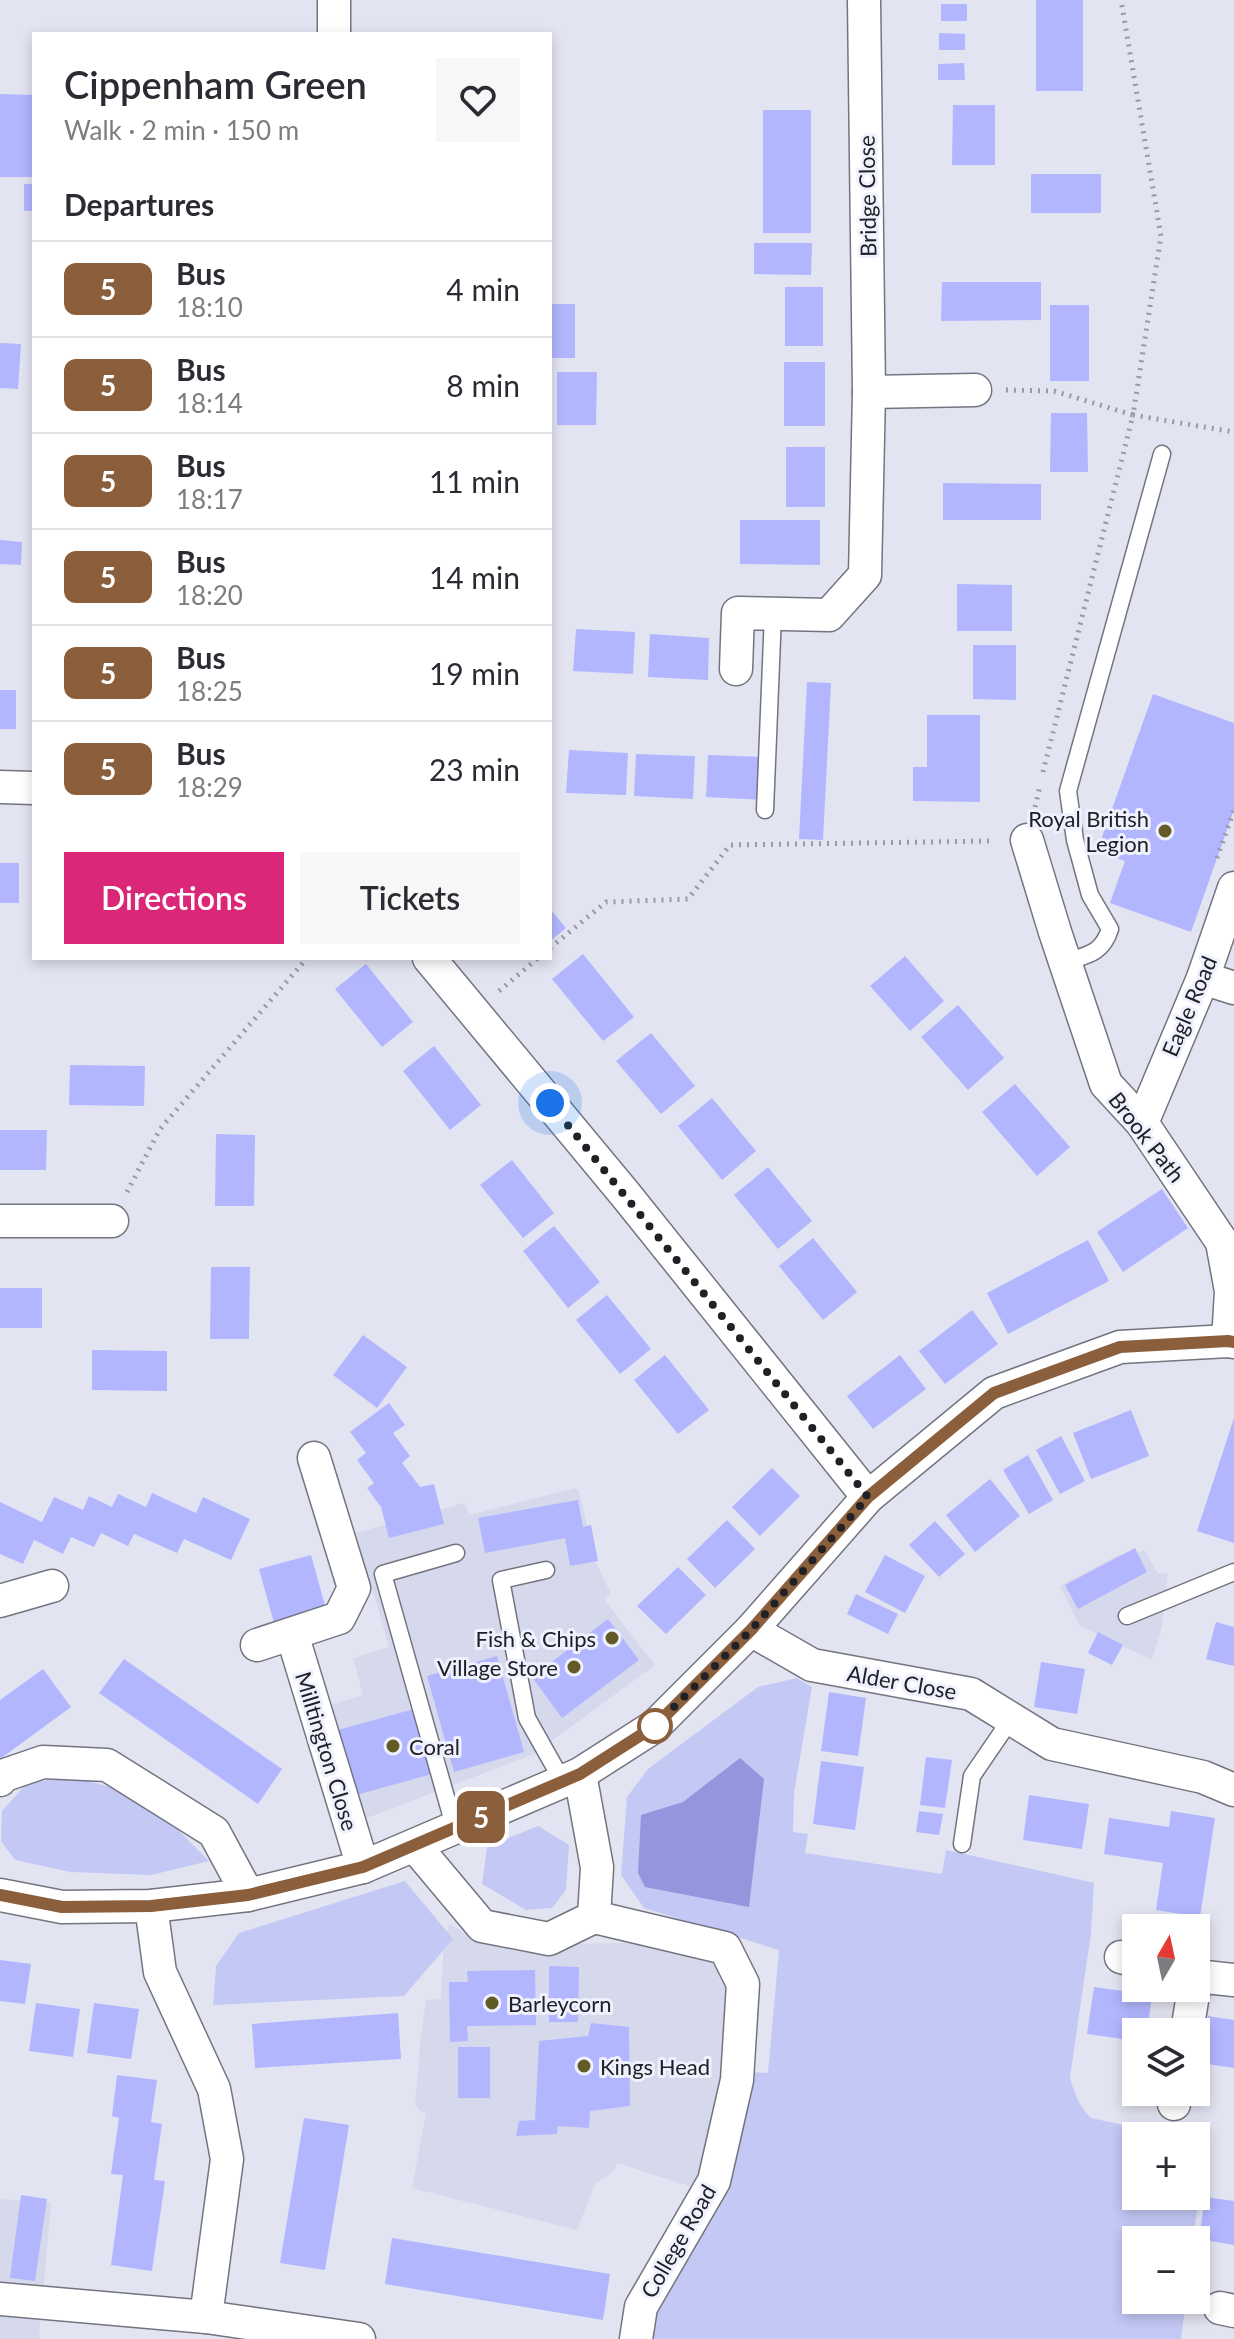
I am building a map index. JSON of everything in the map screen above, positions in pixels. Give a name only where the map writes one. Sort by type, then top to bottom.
[{"type":"street","points":[[334,0],[334,32]]},
{"type":"street","name":"Bridge Close","points":[[736,669],[738,613],[829,615],[865,575],[869,392],[864,0]]},
{"type":"street","points":[[869,392],[975,390]]},
{"type":"street","points":[[0,787],[32,788]]},
{"type":"street","name":"Brook Path","points":[[1027,840],[1106,1084],[1142,1123],[1222,1242],[1231,1291],[1231,1342]]},
{"type":"street","name":"Eagle Road","points":[[1142,1123],[1203,978],[1234,888]]},
{"type":"street","points":[[431,960],[625,1194],[868,1497]]},
{"type":"street","points":[[1203,978],[1234,988]]},
{"type":"street","points":[[0,1221],[112,1221]]},
{"type":"street","points":[[0,1895],[62,1907],[151,1906],[248,1895],[363,1867],[571,1778],[655,1726],[751,1630],[868,1497],[994,1393],[1120,1347],[1231,1342]]},
{"type":"street","points":[[257,1645],[339,1618],[354,1588],[314,1458]]},
{"type":"street","points":[[0,1601],[52,1586]]},
{"type":"street","name":"Alder Close","points":[[751,1630],[812,1665],[971,1694],[1052,1744],[1203,1777],[1234,1790]]},
{"type":"street","name":"Milltington Close","points":[[292,1634],[363,1867]]},
{"type":"street","points":[[0,1780],[2,1776],[43,1762],[107,1765],[214,1832],[248,1895]]},
{"type":"street","points":[[415,1846],[482,1926],[549,1939],[594,1917],[597,1867],[571,1778]]},
{"type":"street","points":[[151,1906],[160,1972],[214,2089],[227,2159],[206,2317]]},
{"type":"street","name":"College Road","points":[[594,1917],[725,1948],[743,1984],[737,2080],[714,2181],[641,2307],[636,2339]]},
{"type":"street","points":[[1210,1978],[1234,1980]]},
{"type":"street","points":[[0,2299],[206,2317],[359,2339]]},
{"type":"lane","points":[[1065,962],[1093,953],[1106,944],[1110,929],[1090,895],[1075,840],[1068,791],[1162,454]]},
{"type":"lane","points":[[765,810],[773,614]]},
{"type":"lane","points":[[455,1829],[383,1574],[456,1553]]},
{"type":"lane","points":[[546,1570],[501,1580],[527,1718],[571,1778]]},
{"type":"lane","points":[[1127,1616],[1234,1572]]},
{"type":"lane","points":[[962,1844],[972,1776],[1011,1719]]},
{"type":"path","points":[[975,390],[1054,391],[1133,415],[1161,236],[1121,0]]},
{"type":"path","points":[[552,946],[606,902],[688,899],[730,845],[1027,840]]},
{"type":"path","points":[[112,1221],[160,1129],[305,960]]},
{"type":"path","points":[[474,1011],[536,960]]},
{"type":"shaded area","points":[[575,1488],[579,1491],[595,1560],[611,1594],[604,1599],[655,1665],[534,1754],[359,1821],[327,1706],[363,1695],[353,1658],[389,1647],[356,1533],[464,1503],[470,1515]]},
{"type":"shaded area","points":[[1144,1550],[1158,1574],[1168,1573],[1162,1626],[1152,1660],[1080,1626],[1060,1586],[1118,1555],[1121,1562]]},
{"type":"shaded area","points":[[797,1678],[812,1687],[794,1793],[793,1832],[808,1834],[805,1853],[942,1874],[946,1850],[1094,1883],[1091,1933],[1070,2077],[1075,2094],[1091,2118],[1122,2125],[1122,2210],[1197,2210],[1195,2226],[1122,2226],[1122,2314],[1184,2314],[1181,2339],[642,2339],[751,2072],[768,2073],[779,1950],[644,1908],[621,1875],[627,1797],[648,1769],[758,1687]]},
{"type":"shaded area","points":[[740,1758],[764,1779],[749,1907],[645,1887],[638,1873],[641,1815],[683,1802]]},
{"type":"shaded area","points":[[68,1776],[118,1789],[167,1819],[209,1861],[151,1875],[71,1872],[15,1860],[1,1841],[2,1811],[26,1784]]},
{"type":"shaded area","points":[[538,1826],[569,1845],[566,1890],[552,1908],[526,1910],[482,1884],[487,1847]]},
{"type":"shaded area","points":[[405,1881],[453,1939],[404,1996],[213,2005],[216,1966],[239,1933]]},
{"type":"shaded area","points":[[450,1924],[470,1936],[553,1944],[627,1943],[679,1947],[721,1964],[732,2027],[716,2124],[695,2188],[617,2163],[615,2170],[595,2184],[577,2230],[412,2188],[426,2113],[415,2105],[426,2000],[441,1999],[444,1936]]},
{"type":"shaded area","points":[[0,2199],[51,2203],[39,2339],[0,2339]]},
{"type":"building","points":[[1036,0],[1083,0],[1083,91],[1036,91]]},
{"type":"building","points":[[941,4],[967,4],[967,21],[941,21]]},
{"type":"building","points":[[939,33],[965,34],[965,50],[939,50]]},
{"type":"building","points":[[964,63],[965,80],[938,80],[938,64]]},
{"type":"building","points":[[0,94],[32,95],[32,177],[0,177]]},
{"type":"building","points":[[953,105],[995,105],[995,165],[952,165]]},
{"type":"building","points":[[763,110],[811,110],[811,233],[763,233]]},
{"type":"building","points":[[1031,174],[1101,174],[1101,213],[1031,213]]},
{"type":"building","points":[[24,184],[32,184],[32,211],[24,211]]},
{"type":"building","points":[[754,243],[812,243],[811,275],[754,274]]},
{"type":"building","points":[[942,282],[1041,282],[1041,320],[941,321]]},
{"type":"building","points":[[785,287],[823,287],[823,346],[785,346]]},
{"type":"building","points":[[552,304],[575,304],[575,358],[552,358]]},
{"type":"building","points":[[1050,305],[1089,305],[1089,381],[1050,381]]},
{"type":"building","points":[[0,343],[21,344],[18,389],[0,388]]},
{"type":"building","points":[[784,362],[825,362],[825,426],[784,426]]},
{"type":"building","points":[[557,372],[597,372],[596,425],[557,425]]},
{"type":"building","points":[[1051,413],[1087,413],[1088,472],[1050,472]]},
{"type":"building","points":[[786,447],[825,447],[825,507],[786,507]]},
{"type":"building","points":[[943,483],[1041,484],[1041,520],[943,520]]},
{"type":"building","points":[[740,520],[820,520],[820,565],[740,564]]},
{"type":"building","points":[[0,540],[22,542],[21,565],[0,564]]},
{"type":"building","points":[[957,584],[1012,585],[1012,631],[957,631]]},
{"type":"building","points":[[576,629],[635,632],[633,674],[573,671]]},
{"type":"building","points":[[650,634],[709,638],[708,680],[648,677]]},
{"type":"building","points":[[973,645],[1016,645],[1016,700],[973,699]]},
{"type":"building","points":[[807,682],[831,683],[823,840],[799,839]]},
{"type":"building","points":[[0,690],[16,690],[16,729],[0,729]]},
{"type":"building","name":"Royal British Legion","points":[[1153,694],[1234,723],[1234,810],[1191,932],[1110,903],[1125,861],[1097,851]]},
{"type":"building","points":[[927,715],[980,715],[980,802],[913,801],[913,767],[927,767]]},
{"type":"building","points":[[569,750],[628,753],[626,795],[566,793]]},
{"type":"building","points":[[636,754],[695,756],[693,799],[634,796]]},
{"type":"building","points":[[708,755],[767,757],[765,800],[706,797]]},
{"type":"building","points":[[0,863],[19,863],[19,903],[0,903]]},
{"type":"building","points":[[552,911],[566,928],[552,939]]},
{"type":"building","points":[[583,954],[634,1017],[603,1041],[552,979]]},
{"type":"building","points":[[905,956],[944,1001],[910,1031],[870,986]]},
{"type":"building","points":[[366,964],[413,1022],[382,1047],[335,989]]},
{"type":"building","points":[[958,1005],[1004,1058],[968,1090],[921,1037]]},
{"type":"building","points":[[651,1033],[695,1086],[661,1114],[616,1061]]},
{"type":"building","points":[[434,1046],[481,1105],[450,1130],[403,1071]]},
{"type":"building","points":[[70,1065],[145,1066],[144,1106],[69,1105]]},
{"type":"building","points":[[1015,1084],[1070,1147],[1037,1176],[982,1112]]},
{"type":"building","points":[[712,1098],[756,1151],[722,1180],[678,1126]]},
{"type":"building","points":[[0,1130],[47,1130],[46,1170],[0,1170]]},
{"type":"building","points":[[216,1134],[255,1135],[254,1206],[215,1206]]},
{"type":"building","points":[[512,1160],[554,1213],[523,1238],[480,1185]]},
{"type":"building","points":[[768,1167],[812,1221],[778,1249],[734,1195]]},
{"type":"building","points":[[1162,1189],[1188,1228],[1123,1272],[1097,1232]]},
{"type":"building","points":[[554,1226],[600,1282],[568,1308],[523,1251]]},
{"type":"building","points":[[813,1238],[857,1292],[823,1320],[779,1266]]},
{"type":"building","points":[[1088,1240],[1109,1281],[1008,1334],[987,1293]]},
{"type":"building","points":[[211,1267],[250,1267],[249,1339],[210,1339]]},
{"type":"building","points":[[0,1288],[42,1288],[42,1328],[0,1328]]},
{"type":"building","points":[[607,1295],[651,1349],[620,1374],[576,1320]]},
{"type":"building","points":[[972,1310],[998,1344],[945,1384],[919,1351]]},
{"type":"building","points":[[363,1335],[407,1367],[377,1408],[333,1375]]},
{"type":"building","points":[[92,1350],[167,1351],[167,1391],[92,1390]]},
{"type":"building","points":[[665,1355],[709,1410],[678,1434],[634,1380]]},
{"type":"building","points":[[900,1355],[926,1389],[873,1429],[847,1396]]},
{"type":"building","points":[[389,1403],[405,1425],[393,1433],[410,1456],[402,1463],[420,1487],[434,1484],[444,1524],[389,1538],[381,1507],[367,1488],[374,1483],[357,1460],[366,1453],[350,1432]]},
{"type":"building","points":[[1131,1410],[1149,1456],[1091,1479],[1073,1433]]},
{"type":"building","points":[[1234,1418],[1234,1543],[1197,1531]]},
{"type":"building","points":[[1061,1436],[1085,1481],[1060,1494],[1036,1450]]},
{"type":"building","points":[[1028,1455],[1053,1500],[1029,1514],[1003,1470]]},
{"type":"building","points":[[772,1468],[800,1496],[760,1536],[732,1507]]},
{"type":"building","points":[[990,1479],[1020,1516],[975,1552],[946,1515]]},
{"type":"building","points":[[152,1493],[196,1513],[203,1497],[250,1519],[231,1560],[184,1539],[177,1553],[134,1534],[128,1546],[101,1533],[94,1547],[71,1537],[63,1554],[34,1540],[23,1564],[0,1554],[0,1502],[42,1522],[54,1497],[83,1510],[89,1496],[112,1507],[118,1494],[146,1507]]},
{"type":"building","points":[[578,1500],[583,1527],[591,1525],[598,1561],[570,1566],[565,1538],[485,1553],[478,1518]]},
{"type":"building","points":[[727,1520],[755,1549],[715,1588],[687,1559]]},
{"type":"building","points":[[935,1521],[965,1554],[939,1577],[909,1545]]},
{"type":"building","points":[[1135,1548],[1147,1572],[1078,1609],[1065,1585]]},
{"type":"building","points":[[311,1555],[326,1609],[274,1623],[259,1569]]},
{"type":"building","points":[[885,1555],[925,1576],[905,1613],[865,1592]]},
{"type":"building","points":[[678,1567],[706,1595],[666,1634],[637,1606]]},
{"type":"building","points":[[856,1594],[898,1614],[888,1634],[847,1614]]},
{"type":"building","points":[[608,1619],[639,1660],[562,1718],[532,1677]]},
{"type":"building","points":[[1216,1622],[1234,1627],[1234,1666],[1206,1659]]},
{"type":"building","points":[[1098,1632],[1123,1645],[1112,1665],[1088,1653]]},
{"type":"building","points":[[497,1656],[524,1752],[454,1772],[427,1676]]},
{"type":"building","points":[[124,1659],[282,1769],[258,1804],[99,1693]]},
{"type":"building","points":[[1041,1662],[1085,1669],[1077,1714],[1034,1707]]},
{"type":"building","points":[[43,1669],[71,1707],[0,1759],[0,1700]]},
{"type":"building","points":[[829,1692],[866,1698],[858,1756],[821,1751]]},
{"type":"building","points":[[414,1709],[432,1774],[356,1795],[338,1730]]},
{"type":"building","points":[[926,1757],[952,1760],[945,1808],[920,1805]]},
{"type":"building","points":[[821,1761],[864,1767],[855,1830],[813,1824]]},
{"type":"building","points":[[1029,1795],[1089,1804],[1082,1849],[1023,1840]]},
{"type":"building","points":[[919,1811],[943,1814],[939,1835],[916,1832]]},
{"type":"building","points":[[1171,1811],[1215,1818],[1200,1914],[1156,1910],[1163,1863],[1104,1854],[1109,1818],[1169,1827]]},
{"type":"building","points":[[0,1960],[31,1964],[25,2004],[0,2001]]},
{"type":"building","points":[[549,1966],[579,1967],[578,2022],[549,2022]]},
{"type":"building","name":"Barleycorn","points":[[535,1970],[536,2025],[467,2026],[468,2041],[450,2042],[449,1982],[468,1982],[467,1971]]},
{"type":"building","points":[[1094,1987],[1122,1991],[1122,2002],[1151,2002],[1149,2018],[1122,2018],[1122,2039],[1087,2034]]},
{"type":"building","points":[[36,2003],[80,2009],[73,2057],[29,2051]]},
{"type":"building","points":[[94,2003],[139,2009],[131,2059],[87,2053]]},
{"type":"building","points":[[398,2013],[401,2059],[255,2068],[252,2024]]},
{"type":"building","points":[[1208,2018],[1234,2020],[1234,2068],[1210,2064]]},
{"type":"building","name":"Kings Head","points":[[591,2023],[629,2027],[630,2106],[590,2111],[589,2128],[558,2126],[557,2134],[516,2136],[519,2121],[535,2120],[539,2041],[588,2036]]},
{"type":"building","points":[[458,2047],[490,2047],[490,2098],[458,2098]]},
{"type":"building","points":[[117,2075],[157,2080],[151,2122],[162,2124],[154,2180],[165,2181],[152,2271],[111,2265],[123,2175],[111,2174],[119,2118],[112,2116]]},
{"type":"building","points":[[304,2118],[349,2125],[325,2270],[280,2263]]},
{"type":"building","points":[[21,2195],[47,2199],[35,2281],[10,2278]]},
{"type":"building","points":[[1210,2198],[1234,2201],[1234,2245],[1210,2241],[1210,2226],[1201,2226],[1203,2210],[1210,2210]]},
{"type":"building","points":[[392,2238],[610,2274],[603,2320],[385,2284]]},
{"type":"bus line","name":"5","points":[[0,1895],[62,1907],[151,1906],[248,1895],[363,1867],[580,1774],[655,1726],[751,1630],[868,1497],[994,1393],[1120,1347],[1234,1342]]},
{"type":"place","name":"Royal British Legion","points":[[1165,831]]},
{"type":"place","name":"Fish & Chips","points":[[612,1638]]},
{"type":"place","name":"Village Store","points":[[574,1667]]},
{"type":"place","name":"Coral","points":[[393,1746]]},
{"type":"place","name":"Barleycorn","points":[[492,2003]]},
{"type":"place","name":"Kings Head","points":[[584,2066]]},
{"type":"route","points":[[550,1103],[868,1497],[751,1630],[655,1726]]}]
